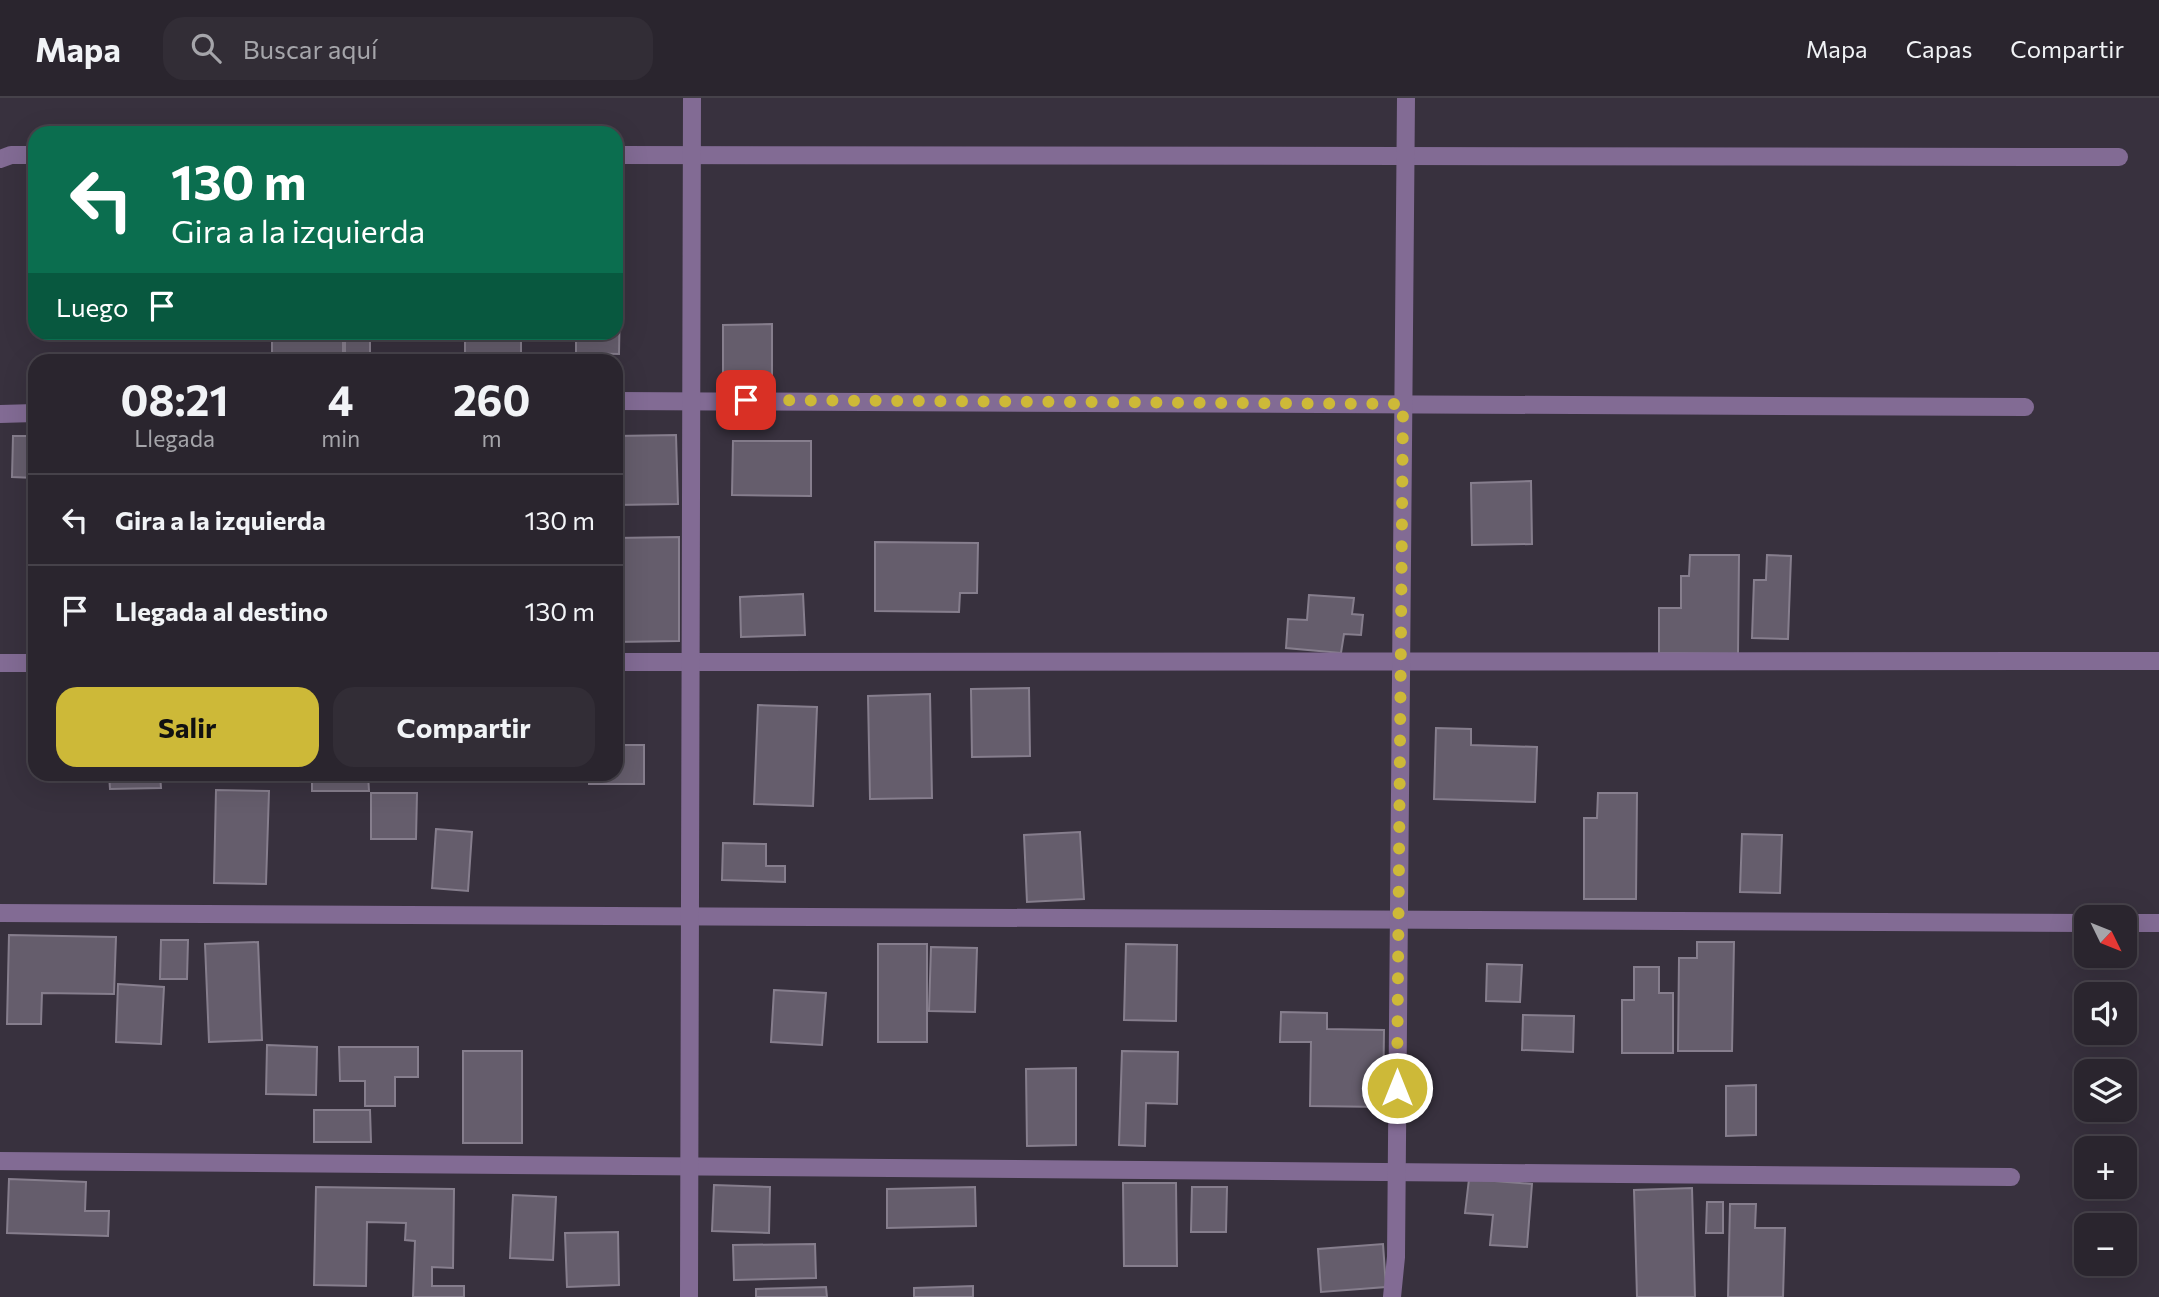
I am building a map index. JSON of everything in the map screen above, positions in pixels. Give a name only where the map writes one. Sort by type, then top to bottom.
[{"type":"street","points":[[689,1297],[692,98]]},
{"type":"street","points":[[1392,1297],[1396,1257],[1406,98]]},
{"type":"street","points":[[0,159],[11,155],[28,155]]},
{"type":"street","points":[[623,155],[2119,157]]},
{"type":"street","points":[[623,401],[2025,407]]},
{"type":"street","points":[[0,414],[28,413]]},
{"type":"street","points":[[623,662],[2159,661]]},
{"type":"street","points":[[0,663],[28,663]]},
{"type":"street","points":[[0,913],[2074,923]]},
{"type":"street","points":[[2137,923],[2159,923]]},
{"type":"street","points":[[0,1161],[2011,1177]]},
{"type":"building","points":[[772,324],[772,384],[723,385],[723,325]]},
{"type":"building","points":[[272,340],[343,340],[343,354],[272,354]]},
{"type":"building","points":[[345,340],[370,340],[370,354],[345,354]]},
{"type":"building","points":[[465,340],[521,340],[521,354],[465,354]]},
{"type":"building","points":[[576,340],[619,340],[619,354],[576,353]]},
{"type":"building","points":[[676,435],[678,504],[623,505],[623,436]]},
{"type":"building","points":[[13,436],[28,436],[28,478],[12,477]]},
{"type":"building","points":[[733,441],[811,441],[811,496],[732,495]]},
{"type":"building","points":[[1531,481],[1532,544],[1472,545],[1471,483]]},
{"type":"building","points":[[679,537],[679,641],[623,642],[623,538]]},
{"type":"building","points":[[875,542],[978,543],[977,593],[960,593],[959,612],[875,611]]},
{"type":"building","points":[[1690,555],[1739,555],[1738,654],[1659,653],[1659,608],[1681,608],[1681,576],[1689,576]]},
{"type":"building","points":[[1767,555],[1791,556],[1788,639],[1752,638],[1754,580],[1766,580]]},
{"type":"building","points":[[803,594],[805,635],[741,637],[740,597]]},
{"type":"building","points":[[1309,595],[1354,598],[1352,614],[1363,615],[1361,635],[1344,634],[1341,653],[1286,648],[1288,619],[1307,620]]},
{"type":"building","points":[[1029,688],[1030,756],[972,757],[971,689]]},
{"type":"building","points":[[930,694],[932,798],[870,799],[868,696]]},
{"type":"building","points":[[758,705],[817,707],[813,806],[754,804]]},
{"type":"building","points":[[1436,728],[1471,729],[1471,745],[1537,747],[1535,802],[1434,799]]},
{"type":"building","points":[[623,745],[644,745],[644,784],[589,784],[589,781],[623,781]]},
{"type":"building","points":[[109,781],[160,781],[161,788],[110,789]]},
{"type":"building","points":[[312,781],[368,781],[369,791],[312,791]]},
{"type":"building","points":[[216,790],[269,791],[266,884],[214,883]]},
{"type":"building","points":[[371,793],[417,793],[416,839],[371,839]]},
{"type":"building","points":[[1598,793],[1637,793],[1636,899],[1584,899],[1584,818],[1597,818]]},
{"type":"building","points":[[436,829],[472,832],[468,891],[432,888]]},
{"type":"building","points":[[1080,832],[1084,899],[1027,902],[1024,835]]},
{"type":"building","points":[[1742,834],[1782,835],[1780,893],[1740,892]]},
{"type":"building","points":[[723,843],[766,844],[766,866],[785,866],[785,882],[722,880]]},
{"type":"building","points":[[9,935],[116,937],[114,994],[42,993],[41,1024],[7,1024]]},
{"type":"building","points":[[161,940],[188,940],[187,979],[160,979]]},
{"type":"building","points":[[258,942],[262,1040],[209,1042],[205,944]]},
{"type":"building","points":[[1697,942],[1734,942],[1732,1051],[1678,1051],[1679,958],[1697,958]]},
{"type":"building","points":[[878,944],[927,944],[927,1042],[878,1042]]},
{"type":"building","points":[[1126,944],[1177,945],[1176,1021],[1124,1020]]},
{"type":"building","points":[[931,947],[977,948],[975,1012],[929,1011]]},
{"type":"building","points":[[1487,964],[1522,965],[1520,1002],[1486,1001]]},
{"type":"building","points":[[1634,967],[1659,967],[1659,993],[1673,993],[1673,1053],[1622,1053],[1622,1000],[1634,1000]]},
{"type":"building","points":[[118,984],[164,987],[161,1044],[116,1042]]},
{"type":"building","points":[[774,990],[826,993],[822,1045],[771,1042]]},
{"type":"building","points":[[1281,1012],[1327,1013],[1327,1029],[1384,1030],[1383,1107],[1310,1106],[1311,1042],[1280,1042]]},
{"type":"building","points":[[1523,1015],[1574,1016],[1573,1052],[1522,1050]]},
{"type":"building","points":[[267,1045],[317,1047],[316,1095],[266,1094]]},
{"type":"building","points":[[339,1047],[418,1047],[418,1077],[395,1077],[395,1106],[365,1106],[365,1081],[340,1081]]},
{"type":"building","points":[[463,1051],[522,1051],[522,1143],[463,1143]]},
{"type":"building","points":[[1122,1051],[1178,1052],[1177,1104],[1146,1103],[1145,1146],[1119,1145]]},
{"type":"building","points":[[1076,1068],[1076,1145],[1027,1146],[1026,1069]]},
{"type":"building","points":[[1756,1085],[1756,1135],[1726,1136],[1726,1086]]},
{"type":"building","points":[[314,1110],[370,1110],[371,1142],[314,1142]]},
{"type":"building","points":[[9,1179],[86,1182],[85,1211],[109,1211],[108,1236],[7,1233]]},
{"type":"building","points":[[1469,1179],[1532,1184],[1527,1247],[1490,1245],[1493,1215],[1465,1213]]},
{"type":"building","points":[[1123,1183],[1176,1183],[1177,1266],[1124,1266]]},
{"type":"building","points":[[714,1185],[770,1187],[769,1233],[712,1231]]},
{"type":"building","points":[[316,1187],[454,1189],[453,1268],[432,1267],[432,1286],[464,1286],[464,1297],[413,1297],[415,1241],[405,1240],[406,1223],[367,1222],[366,1286],[314,1285]]},
{"type":"building","points":[[975,1187],[976,1226],[887,1228],[887,1189]]},
{"type":"building","points":[[1192,1187],[1227,1187],[1226,1232],[1191,1232]]},
{"type":"building","points":[[1692,1188],[1695,1297],[1637,1297],[1634,1190]]},
{"type":"building","points":[[513,1195],[556,1197],[553,1260],[510,1258]]},
{"type":"building","points":[[1707,1202],[1723,1202],[1723,1233],[1706,1233]]},
{"type":"building","points":[[1730,1204],[1756,1204],[1755,1228],[1785,1228],[1783,1297],[1728,1297]]},
{"type":"building","points":[[618,1232],[619,1285],[567,1287],[565,1233]]},
{"type":"building","points":[[815,1244],[816,1278],[734,1280],[733,1245]]},
{"type":"building","points":[[1383,1244],[1386,1287],[1321,1292],[1318,1249]]},
{"type":"building","points":[[973,1286],[973,1297],[914,1297],[914,1288]]},
{"type":"building","points":[[826,1287],[827,1297],[756,1297],[756,1289]]},
{"type":"route","points":[[746,400],[1403,404],[1397,1088]]}]
